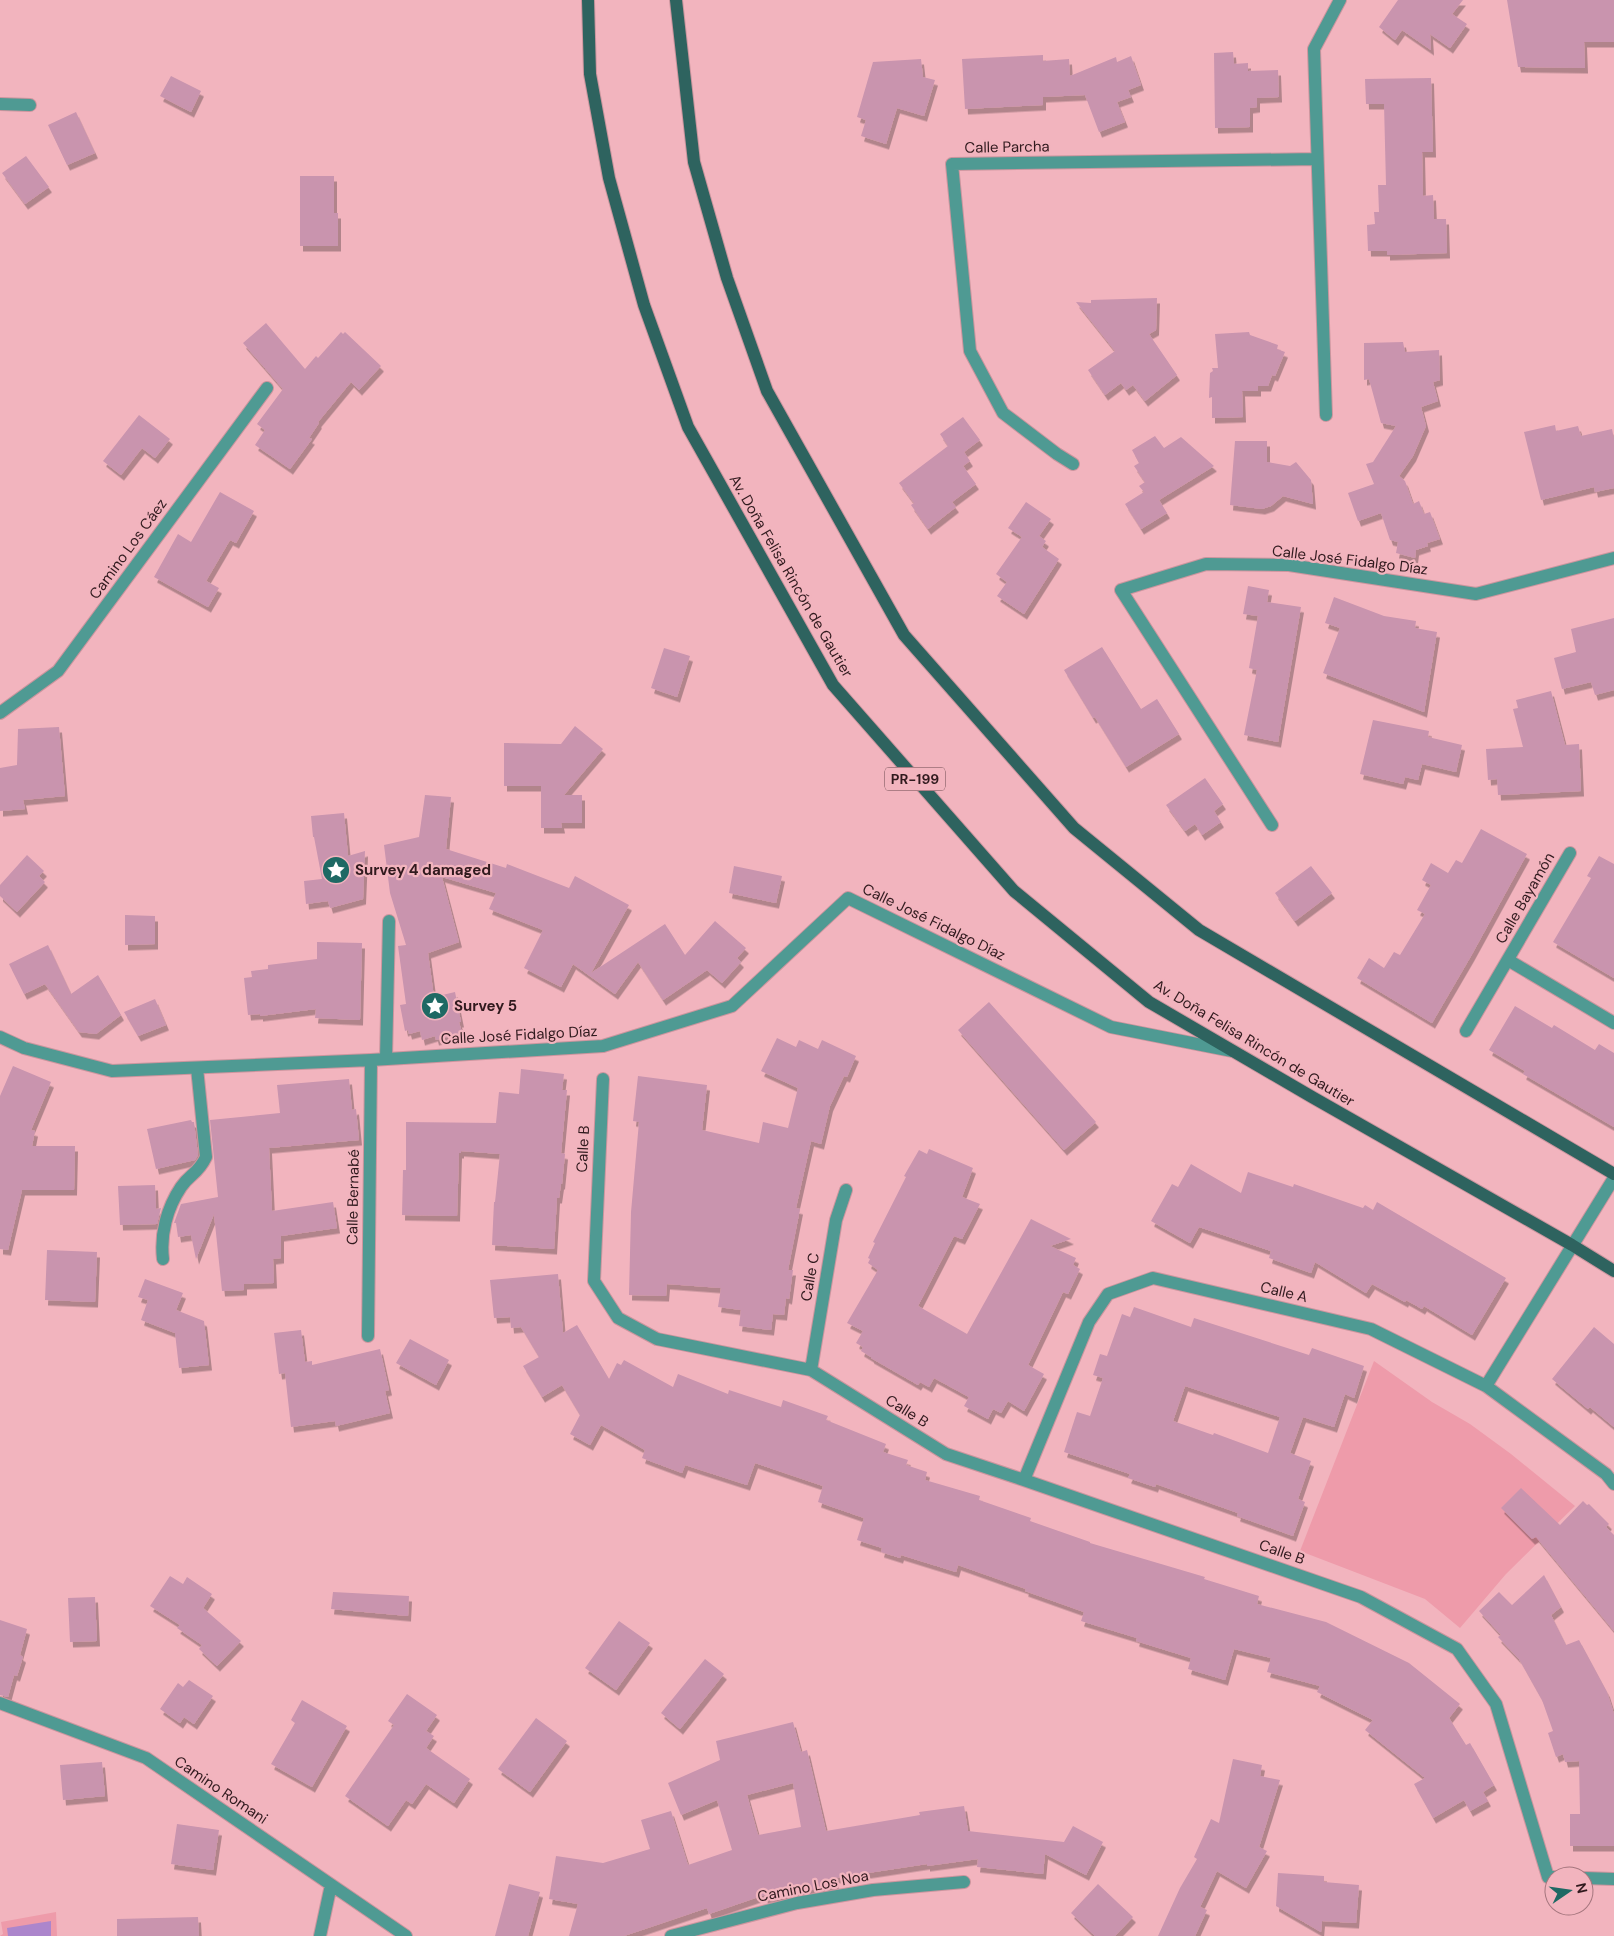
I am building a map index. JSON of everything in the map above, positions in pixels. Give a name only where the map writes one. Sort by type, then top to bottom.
[{"type":"main road","name":"Av. Doña Felisa Rincón de Gautier","points":[[588,0],[590,74],[609,178],[644,305],[688,427],[834,685],[1014,891],[1149,1002],[1572,1244],[1614,1271]]},
{"type":"main road","points":[[676,0],[694,162],[727,278],[767,391],[904,634],[1074,828],[1199,930],[1614,1176]]},
{"type":"street","points":[[1326,415],[1314,50],[1340,0]]},
{"type":"street","points":[[0,104],[30,105]]},
{"type":"street","name":"Calle Parcha","points":[[1073,464],[1003,413],[970,351],[952,164],[1317,159]]},
{"type":"street","name":"Camino Los Cáez","points":[[0,714],[58,671],[267,388]]},
{"type":"street","name":"Calle José Fidalgo Díaz","points":[[1272,825],[1121,590],[1206,564],[1289,565],[1476,594],[1614,558]]},
{"type":"street","name":"Calle Bayamón","points":[[1466,1031],[1570,853]]},
{"type":"street","name":"Calle José Fidalgo Díaz","points":[[0,1037],[24,1048],[112,1071],[371,1060],[603,1046],[732,1006],[848,898],[1111,1027],[1234,1052]]},
{"type":"street","points":[[386,1059],[389,922]]},
{"type":"street","name":"Calle Bayamón","points":[[1508,960],[1614,1023]]},
{"type":"street","name":"Calle Bernabé","points":[[368,1336],[371,1060]]},
{"type":"street","points":[[163,1259],[161,1242],[167,1215],[181,1187],[200,1169],[206,1157],[198,1068]]},
{"type":"street","name":"Calle B","points":[[602,1079],[594,1280],[618,1318],[657,1339],[810,1370],[946,1454],[1361,1597],[1457,1649],[1496,1704],[1548,1866]]},
{"type":"street","points":[[1486,1386],[1614,1176]]},
{"type":"street","name":"Calle C","points":[[810,1370],[836,1220],[846,1190]]},
{"type":"street","name":"Calle A","points":[[1024,1480],[1089,1322],[1108,1294],[1153,1278],[1371,1329],[1486,1386],[1606,1474],[1614,1484]]},
{"type":"street","name":"Camino Romani","points":[[0,1703],[146,1758],[406,1936]]},
{"type":"street","points":[[1594,1878],[1614,1879]]},
{"type":"street","name":"Camino Los Noa","points":[[671,1936],[797,1903],[873,1890],[964,1882]]},
{"type":"street","points":[[320,1936],[331,1885]]},
{"type":"shaded area","points":[[1374,1361],[1432,1402],[1470,1424],[1511,1454],[1575,1506],[1506,1574],[1460,1628],[1425,1599],[1300,1551]]},
{"type":"shaded area","points":[[56,1912],[57,1936],[0,1936],[3,1934],[1,1922]]},
{"type":"shaded area","points":[[51,1921],[51,1936],[8,1936],[7,1928]]},
{"type":"building","points":[[1398,0],[1463,0],[1452,14],[1467,24],[1450,48],[1430,34],[1431,50],[1402,30],[1395,40],[1379,27]]},
{"type":"building","points":[[1507,0],[1614,0],[1614,42],[1584,42],[1585,68],[1518,67]]},
{"type":"building","points":[[1233,52],[1234,64],[1248,63],[1248,71],[1278,70],[1279,97],[1257,98],[1257,107],[1250,108],[1250,127],[1215,128],[1214,53]]},
{"type":"building","points":[[1043,55],[1043,61],[1069,59],[1070,76],[1116,57],[1117,62],[1131,56],[1141,85],[1128,90],[1131,97],[1117,102],[1125,122],[1099,132],[1085,95],[1043,97],[1043,105],[965,109],[962,59]]},
{"type":"building","points":[[921,59],[923,77],[935,80],[924,116],[897,108],[886,144],[861,136],[866,120],[857,117],[873,62]]},
{"type":"building","points":[[171,76],[201,91],[191,112],[160,96]]},
{"type":"building","points":[[1431,78],[1433,152],[1422,152],[1423,196],[1433,195],[1434,219],[1446,219],[1447,253],[1387,255],[1387,251],[1368,251],[1367,225],[1375,224],[1374,212],[1379,212],[1378,185],[1386,185],[1384,104],[1366,104],[1365,79]]},
{"type":"building","points":[[76,112],[95,153],[67,165],[48,125]]},
{"type":"building","points":[[26,156],[49,187],[25,204],[2,173]]},
{"type":"building","points":[[300,176],[334,176],[334,213],[338,213],[338,246],[300,246]]},
{"type":"building","points":[[1157,298],[1156,330],[1149,334],[1177,375],[1145,401],[1133,385],[1126,390],[1121,383],[1105,395],[1088,370],[1115,351],[1076,302],[1091,303],[1091,300]]},
{"type":"building","points":[[266,323],[305,369],[316,356],[318,358],[341,332],[343,334],[345,332],[381,366],[359,390],[351,382],[318,422],[309,438],[312,439],[290,469],[255,445],[265,430],[257,424],[283,389],[243,343]]},
{"type":"building","points":[[1249,332],[1250,335],[1278,345],[1277,349],[1285,352],[1275,376],[1272,375],[1268,386],[1258,386],[1258,391],[1242,391],[1243,417],[1212,418],[1212,397],[1209,398],[1210,373],[1213,371],[1212,368],[1218,368],[1215,334]]},
{"type":"building","points":[[1403,342],[1405,352],[1439,350],[1440,380],[1433,382],[1438,401],[1421,407],[1426,426],[1413,456],[1399,476],[1405,481],[1413,504],[1419,501],[1424,514],[1430,512],[1440,539],[1427,543],[1428,546],[1416,550],[1415,558],[1396,553],[1398,542],[1390,540],[1381,513],[1358,521],[1348,493],[1374,484],[1366,464],[1373,462],[1396,426],[1381,423],[1369,379],[1364,380],[1364,343]]},
{"type":"building","points":[[139,415],[170,439],[155,458],[142,448],[121,475],[103,461]]},
{"type":"building","points":[[963,417],[980,440],[964,452],[970,461],[963,466],[976,484],[952,502],[956,507],[928,529],[911,505],[914,503],[899,483],[948,446],[940,434]]},
{"type":"building","points":[[1555,425],[1556,431],[1578,426],[1581,436],[1612,429],[1614,439],[1614,488],[1595,492],[1594,487],[1541,500],[1524,432]]},
{"type":"building","points":[[1155,436],[1164,448],[1181,437],[1214,466],[1159,500],[1167,513],[1141,529],[1125,504],[1144,492],[1139,486],[1145,482],[1134,466],[1139,463],[1132,450]]},
{"type":"building","points":[[1235,441],[1267,441],[1267,462],[1290,466],[1296,462],[1311,480],[1313,504],[1283,496],[1271,506],[1262,509],[1230,505]]},
{"type":"building","points":[[220,492],[254,511],[236,543],[230,540],[206,581],[219,588],[208,607],[154,577],[178,534],[191,542]]},
{"type":"building","points":[[1026,502],[1051,519],[1039,536],[1046,541],[1042,547],[1059,559],[1024,614],[997,596],[1007,582],[996,574],[1022,537],[1008,528]]},
{"type":"building","points":[[1248,586],[1269,590],[1267,602],[1301,607],[1278,742],[1244,735],[1257,670],[1249,668],[1258,616],[1243,614]]},
{"type":"building","points":[[1334,597],[1384,616],[1416,621],[1415,628],[1437,632],[1424,712],[1323,673],[1340,628],[1325,623]]},
{"type":"building","points":[[1614,618],[1614,690],[1595,695],[1591,682],[1562,689],[1554,658],[1576,652],[1571,629]]},
{"type":"building","points":[[1102,647],[1141,709],[1157,699],[1179,734],[1126,767],[1064,670]]},
{"type":"building","points":[[664,648],[690,656],[677,697],[651,688]]},
{"type":"building","points":[[1551,691],[1565,745],[1579,744],[1581,791],[1498,795],[1497,779],[1488,780],[1486,749],[1523,747],[1513,709],[1518,708],[1516,700]]},
{"type":"building","points":[[1373,720],[1429,731],[1428,737],[1462,745],[1456,772],[1422,764],[1418,780],[1405,777],[1403,784],[1360,774]]},
{"type":"building","points":[[575,726],[603,749],[564,795],[582,795],[582,823],[561,823],[562,828],[541,828],[541,786],[504,786],[504,743],[561,744]]},
{"type":"building","points":[[59,727],[65,796],[23,800],[25,809],[0,811],[0,768],[17,765],[18,729]]},
{"type":"building","points":[[1205,778],[1223,804],[1214,811],[1221,822],[1202,835],[1195,824],[1185,831],[1166,805]]},
{"type":"building","points":[[425,795],[451,797],[446,849],[506,868],[507,864],[569,888],[575,876],[629,905],[591,973],[665,924],[685,955],[715,921],[746,948],[737,958],[741,962],[722,983],[707,970],[663,1000],[638,962],[615,994],[573,964],[561,987],[524,968],[543,930],[489,909],[496,893],[442,877],[459,942],[428,953],[434,997],[455,992],[462,1033],[436,1040],[435,1036],[422,1040],[420,1031],[409,1034],[408,1030],[405,1031],[400,1005],[406,1004],[398,946],[406,945],[390,893],[384,845],[419,837]]},
{"type":"building","points":[[344,813],[348,856],[365,851],[363,899],[330,908],[328,901],[306,904],[304,881],[322,879],[313,837],[311,816]]},
{"type":"building","points":[[1481,829],[1527,854],[1432,1023],[1357,978],[1369,958],[1384,968],[1394,952],[1400,955],[1425,914],[1417,910],[1431,885],[1422,880],[1431,863],[1448,873],[1456,860],[1462,863]]},
{"type":"building","points":[[27,855],[44,871],[39,876],[45,882],[17,912],[0,896],[0,885]]},
{"type":"building","points":[[1599,856],[1614,864],[1614,978],[1553,942],[1591,878],[1587,876]]},
{"type":"building","points":[[734,866],[782,876],[776,903],[729,893]]},
{"type":"building","points":[[1311,866],[1332,893],[1295,921],[1275,893]]},
{"type":"building","points":[[125,915],[155,916],[155,944],[125,945]]},
{"type":"building","points":[[317,942],[362,943],[360,1020],[315,1018],[316,1009],[260,1016],[260,1014],[248,1015],[244,978],[252,977],[251,971],[268,969],[268,965],[317,959]]},
{"type":"building","points":[[48,945],[71,994],[98,975],[121,1015],[96,1034],[79,1032],[45,984],[24,994],[9,964]]},
{"type":"building","points":[[155,999],[166,1025],[138,1036],[124,1012]]},
{"type":"building","points":[[989,1002],[1096,1122],[1064,1150],[958,1030]]},
{"type":"building","points":[[1515,1006],[1552,1028],[1554,1025],[1595,1050],[1599,1044],[1614,1053],[1614,1127],[1523,1074],[1525,1071],[1489,1050]]},
{"type":"building","points":[[777,1038],[796,1047],[799,1040],[818,1049],[822,1040],[856,1056],[847,1077],[844,1076],[830,1106],[821,1144],[811,1141],[796,1208],[800,1209],[788,1270],[793,1270],[789,1299],[786,1298],[784,1315],[773,1314],[771,1330],[739,1326],[741,1310],[718,1307],[721,1288],[667,1284],[666,1296],[629,1295],[631,1212],[639,1122],[633,1121],[638,1076],[707,1085],[702,1130],[759,1143],[763,1122],[788,1128],[798,1088],[761,1071]]},
{"type":"building","points":[[13,1066],[51,1082],[31,1130],[35,1131],[32,1146],[75,1146],[74,1190],[22,1190],[8,1250],[0,1249],[0,1096]]},
{"type":"building","points":[[521,1069],[564,1074],[562,1090],[567,1090],[561,1153],[565,1154],[562,1184],[559,1198],[557,1198],[554,1249],[492,1245],[494,1202],[500,1154],[461,1151],[459,1153],[457,1216],[402,1215],[403,1170],[406,1170],[406,1122],[496,1123],[499,1092],[519,1094]]},
{"type":"building","points":[[349,1079],[352,1110],[356,1109],[359,1140],[269,1148],[272,1211],[333,1202],[337,1228],[281,1236],[281,1258],[273,1259],[274,1283],[244,1284],[244,1290],[222,1291],[214,1214],[196,1259],[191,1235],[178,1237],[176,1223],[174,1223],[181,1204],[218,1197],[210,1120],[280,1113],[277,1085]]},
{"type":"building","points":[[191,1120],[194,1122],[198,1155],[195,1160],[156,1169],[147,1129]]},
{"type":"building","points":[[929,1149],[973,1168],[962,1197],[980,1204],[962,1239],[954,1236],[918,1306],[967,1334],[1031,1219],[1071,1239],[1050,1246],[1076,1258],[1073,1265],[1080,1269],[1068,1294],[1063,1292],[1028,1365],[1044,1374],[1024,1411],[1008,1401],[1001,1413],[993,1409],[988,1419],[964,1406],[969,1397],[934,1378],[929,1387],[920,1382],[918,1385],[861,1351],[863,1347],[856,1343],[863,1331],[847,1323],[878,1270],[868,1263],[870,1259],[868,1258],[875,1243],[873,1242],[906,1177],[904,1176],[919,1150],[927,1154]]},
{"type":"building","points":[[1191,1164],[1241,1193],[1248,1172],[1293,1187],[1294,1184],[1363,1208],[1365,1205],[1373,1210],[1377,1202],[1506,1278],[1472,1335],[1424,1306],[1422,1309],[1406,1300],[1405,1302],[1372,1284],[1366,1293],[1315,1262],[1311,1273],[1269,1258],[1271,1251],[1199,1227],[1190,1243],[1151,1221],[1172,1184],[1178,1187]]},
{"type":"building","points":[[155,1185],[156,1209],[161,1208],[157,1224],[120,1225],[118,1186]]},
{"type":"building","points":[[47,1250],[97,1252],[95,1302],[45,1300]]},
{"type":"building","points":[[558,1274],[563,1333],[577,1325],[609,1379],[617,1363],[621,1365],[624,1360],[673,1387],[678,1374],[728,1394],[729,1390],[781,1407],[783,1400],[828,1416],[826,1420],[886,1444],[883,1452],[908,1460],[906,1465],[927,1472],[925,1480],[980,1496],[979,1500],[1031,1518],[1030,1521],[1090,1543],[1205,1577],[1204,1579],[1259,1596],[1257,1604],[1326,1622],[1409,1663],[1460,1704],[1449,1718],[1466,1745],[1470,1743],[1494,1785],[1483,1792],[1488,1801],[1470,1811],[1464,1800],[1433,1818],[1414,1784],[1425,1778],[1365,1730],[1373,1720],[1317,1692],[1320,1686],[1267,1672],[1271,1658],[1234,1649],[1225,1680],[1188,1669],[1191,1658],[1136,1641],[1137,1638],[1081,1621],[1084,1612],[1025,1591],[1026,1589],[958,1565],[956,1572],[901,1555],[900,1558],[881,1552],[882,1548],[857,1540],[864,1518],[818,1502],[823,1486],[755,1463],[747,1485],[685,1465],[682,1473],[642,1458],[645,1450],[601,1425],[590,1445],[570,1434],[580,1415],[562,1385],[542,1397],[523,1366],[539,1357],[521,1327],[511,1328],[510,1317],[494,1318],[490,1280]]},
{"type":"building","points":[[145,1279],[183,1293],[176,1310],[204,1321],[209,1365],[179,1368],[175,1333],[141,1320],[148,1300],[138,1297]]},
{"type":"building","points":[[1134,1307],[1191,1327],[1194,1318],[1309,1355],[1312,1348],[1364,1366],[1354,1398],[1345,1394],[1334,1427],[1303,1417],[1290,1453],[1311,1461],[1298,1499],[1305,1502],[1293,1536],[1237,1516],[1238,1513],[1156,1484],[1155,1487],[1128,1478],[1130,1474],[1064,1452],[1077,1412],[1090,1416],[1103,1378],[1093,1375],[1100,1354],[1107,1356],[1122,1314],[1130,1317]],"holes":[[[1185,1386],[1280,1417],[1268,1453],[1214,1433],[1213,1435],[1173,1421]]]},
{"type":"building","points":[[1594,1327],[1614,1344],[1614,1427],[1590,1407],[1588,1409],[1552,1379]]},
{"type":"building","points":[[301,1330],[305,1362],[312,1361],[312,1365],[380,1349],[389,1390],[385,1391],[390,1413],[336,1426],[335,1421],[291,1427],[285,1373],[279,1374],[274,1333]]},
{"type":"building","points":[[410,1339],[449,1360],[436,1385],[396,1363]]},
{"type":"building","points":[[1521,1488],[1560,1525],[1583,1501],[1587,1505],[1589,1504],[1609,1524],[1606,1527],[1614,1535],[1614,1631],[1536,1537],[1532,1539],[1501,1508]]},
{"type":"building","points":[[1544,1575],[1561,1607],[1551,1615],[1566,1645],[1579,1640],[1607,1692],[1614,1714],[1614,1846],[1570,1846],[1570,1814],[1580,1814],[1579,1761],[1565,1762],[1563,1754],[1556,1757],[1548,1733],[1553,1731],[1542,1700],[1519,1659],[1498,1637],[1501,1635],[1479,1611],[1499,1592],[1512,1605]]},
{"type":"building","points":[[170,1576],[183,1584],[187,1577],[212,1594],[203,1608],[241,1641],[217,1666],[199,1649],[202,1645],[177,1628],[180,1625],[150,1606]]},
{"type":"building","points":[[333,1592],[409,1596],[408,1616],[331,1609]]},
{"type":"building","points":[[95,1597],[97,1641],[70,1642],[68,1598]]},
{"type":"building","points":[[0,1620],[27,1629],[20,1655],[23,1657],[17,1676],[14,1675],[8,1697],[0,1695]]},
{"type":"building","points":[[619,1621],[650,1643],[616,1690],[585,1668]]},
{"type":"building","points":[[705,1659],[724,1674],[680,1729],[661,1713]]},
{"type":"building","points":[[189,1680],[213,1696],[194,1724],[184,1717],[180,1723],[160,1709],[178,1683],[183,1687]]},
{"type":"building","points":[[407,1694],[437,1715],[426,1731],[434,1736],[426,1748],[470,1779],[454,1803],[426,1784],[412,1804],[406,1800],[388,1826],[345,1796],[394,1725],[388,1721]]},
{"type":"building","points":[[302,1700],[347,1726],[312,1787],[271,1764],[295,1723],[291,1720]]},
{"type":"building","points":[[536,1718],[567,1741],[530,1792],[498,1769]]},
{"type":"building","points":[[793,1722],[801,1752],[807,1750],[826,1831],[920,1815],[919,1812],[964,1806],[968,1831],[1064,1842],[1073,1826],[1103,1842],[1086,1875],[1045,1854],[1043,1874],[977,1867],[978,1859],[927,1866],[927,1864],[835,1878],[836,1885],[765,1898],[764,1895],[709,1914],[707,1908],[624,1936],[569,1936],[578,1904],[549,1899],[556,1856],[603,1863],[650,1849],[641,1820],[671,1811],[688,1865],[732,1850],[717,1800],[681,1815],[668,1783],[720,1760],[716,1741]],"holes":[[[793,1783],[801,1827],[758,1835],[747,1795]]]},
{"type":"building","points":[[1233,1759],[1262,1765],[1260,1776],[1280,1780],[1259,1847],[1267,1851],[1246,1888],[1217,1871],[1200,1907],[1207,1910],[1195,1936],[1158,1936],[1180,1888],[1197,1859],[1194,1857],[1211,1819],[1219,1823]]},
{"type":"building","points":[[102,1762],[105,1796],[63,1800],[60,1765]]},
{"type":"building","points":[[177,1824],[219,1830],[213,1870],[171,1864]]},
{"type":"building","points":[[1278,1873],[1324,1876],[1324,1882],[1359,1885],[1356,1923],[1322,1921],[1321,1932],[1276,1906]]},
{"type":"building","points":[[509,1884],[540,1892],[528,1936],[495,1936]]},
{"type":"building","points":[[1098,1884],[1133,1917],[1115,1936],[1095,1936],[1071,1913]]},
{"type":"building","points":[[198,1917],[199,1936],[117,1936],[117,1919]]},
{"type":"place","name":"Survey 4 damaged","points":[[336,870]]},
{"type":"place","name":"Survey 5","points":[[435,1006]]}]
